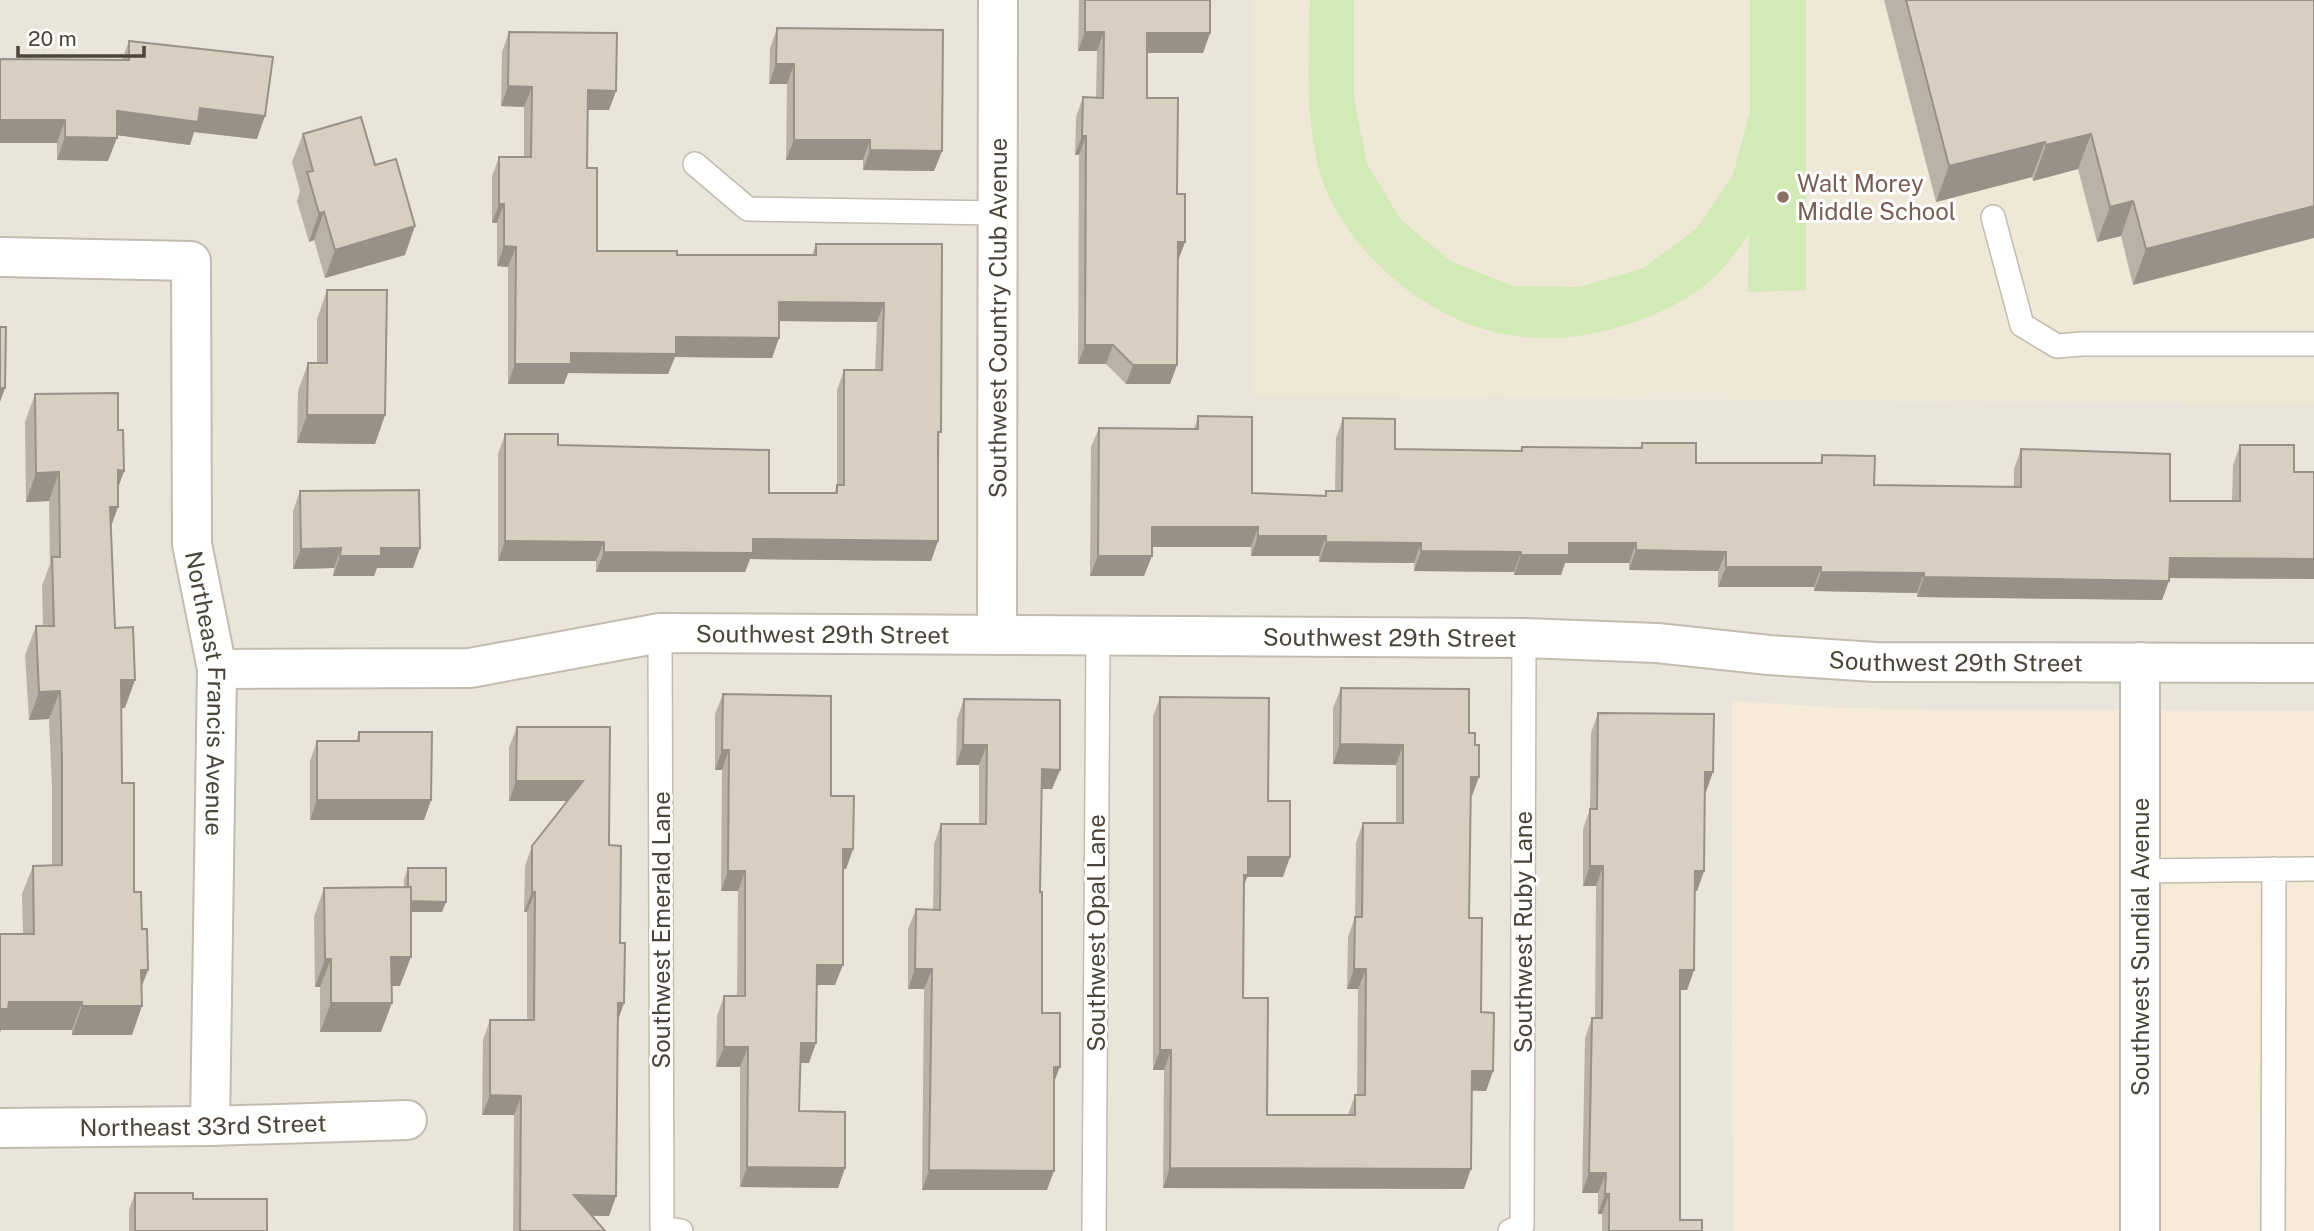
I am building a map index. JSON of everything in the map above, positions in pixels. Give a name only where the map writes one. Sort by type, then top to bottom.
[{"type":"street","name":"Southwest Country Club Avenue","points":[[997,635],[998,0]]},
{"type":"street","name":"Northeast Francis Avenue","points":[[0,257],[191,261],[192,544],[217,669],[210,1126]]},
{"type":"street","name":"Southwest 29th Street","points":[[217,669],[470,668],[660,633],[1524,638],[1657,643],[1769,655],[1875,662],[2314,663]]},
{"type":"street","name":"Southwest Sundial Avenue","points":[[2140,662],[2140,1231]]},
{"type":"street","name":"Northeast 33rd Street","points":[[0,1128],[210,1126],[407,1120]]},
{"type":"lane","points":[[695,164],[748,209],[998,213]]},
{"type":"lane","points":[[1993,217],[2022,325],[2056,346],[2314,344]]},
{"type":"lane","name":"Southwest Emerald Lane","points":[[660,633],[672,1229]]},
{"type":"lane","name":"Southwest Opal Lane","points":[[1094,1231],[1098,636]]},
{"type":"lane","name":"Southwest Ruby Lane","points":[[1516,1228],[1524,638]]},
{"type":"lane","points":[[2140,871],[2314,869]]},
{"type":"lane","points":[[2273,1231],[2274,870]]},
{"type":"shaded area","points":[[0,0],[1252,0],[1254,395],[2314,404],[2314,711],[1936,710],[1833,708],[1732,701],[1733,1231],[0,1231]]},
{"type":"shaded area","name":"Walt Morey Middle School","points":[[1252,0],[2314,0],[2314,404],[1253,395]]},
{"type":"shaded area","points":[[1732,701],[1833,708],[1936,710],[2314,711],[2314,1231],[1733,1231]]},
{"type":"green space","points":[[1310,0],[1354,0],[1354,99],[1367,164],[1401,220],[1452,262],[1513,286],[1580,287],[1643,268],[1696,229],[1733,175],[1750,111],[1750,0],[1806,0],[1806,290],[1748,292],[1749,234],[1717,274],[1688,297],[1653,315],[1600,332],[1533,338],[1502,334],[1470,325],[1440,311],[1412,293],[1376,262],[1345,225],[1328,194],[1320,172],[1311,124]]},
{"type":"building","points":[[1085,0],[1210,0],[1210,33],[1147,33],[1147,98],[1178,98],[1177,194],[1185,194],[1185,242],[1178,242],[1177,365],[1133,365],[1113,345],[1085,345],[1086,136],[1082,136],[1083,97],[1103,98],[1104,32],[1085,32]]},
{"type":"building","points":[[1906,0],[2314,0],[2314,206],[2146,249],[2133,201],[2110,207],[2091,134],[2046,145],[2045,142],[1949,166]]},
{"type":"building","points":[[777,28],[943,30],[942,151],[870,150],[870,140],[794,140],[794,64],[776,64]]},
{"type":"building","points":[[509,32],[617,33],[616,91],[588,90],[587,168],[597,168],[597,251],[677,251],[677,255],[816,255],[816,244],[942,244],[938,541],[753,539],[753,553],[604,552],[604,542],[505,541],[505,434],[558,434],[558,445],[769,450],[769,493],[837,493],[837,485],[844,485],[844,370],[882,370],[884,303],[779,302],[779,338],[676,337],[676,354],[571,353],[571,364],[515,364],[516,247],[504,246],[504,204],[499,204],[499,157],[531,157],[532,87],[508,86]]},
{"type":"building","points":[[129,41],[273,57],[265,116],[200,108],[198,122],[117,111],[117,138],[65,137],[65,120],[0,120],[0,59],[129,60]]},
{"type":"building","points":[[361,117],[375,165],[396,159],[415,226],[335,250],[324,212],[319,213],[307,172],[313,171],[303,134]]},
{"type":"building","points":[[327,290],[387,290],[385,415],[307,415],[308,363],[327,363]]},
{"type":"building","points":[[0,327],[6,327],[5,388],[0,388]]},
{"type":"building","points":[[118,393],[118,430],[123,430],[124,471],[118,470],[118,507],[110,507],[115,628],[133,627],[135,680],[121,680],[122,783],[134,783],[134,892],[141,892],[142,929],[147,929],[148,970],[141,970],[142,1006],[82,1006],[82,1002],[9,1002],[8,1009],[0,1009],[0,934],[34,934],[33,866],[62,865],[60,691],[39,692],[36,626],[54,626],[52,557],[60,557],[59,472],[36,473],[35,394]]},
{"type":"building","points":[[1198,416],[1252,417],[1252,493],[1326,496],[1326,491],[1342,491],[1343,418],[1395,419],[1395,449],[1522,451],[1522,447],[1642,448],[1642,443],[1696,443],[1696,463],[1822,463],[1822,455],[1875,456],[1874,485],[2021,487],[2021,449],[2170,454],[2170,501],[2240,501],[2240,445],[2294,445],[2294,472],[2314,472],[2314,559],[2170,558],[2169,581],[1924,577],[1924,573],[1821,572],[1821,567],[1726,567],[1726,552],[1636,550],[1636,543],[1569,543],[1569,555],[1421,551],[1421,543],[1326,542],[1326,536],[1258,536],[1258,527],[1152,527],[1152,556],[1098,556],[1099,428],[1198,429]]},
{"type":"building","points":[[419,490],[420,548],[381,548],[381,556],[340,556],[341,548],[301,549],[300,491]]},
{"type":"building","points":[[1341,688],[1469,689],[1469,733],[1475,733],[1475,745],[1479,745],[1479,777],[1471,777],[1469,918],[1482,918],[1481,1012],[1494,1013],[1493,1071],[1472,1071],[1471,1169],[1170,1168],[1171,1050],[1160,1050],[1160,697],[1269,698],[1268,801],[1290,801],[1290,857],[1248,857],[1248,875],[1244,875],[1243,998],[1268,998],[1267,1115],[1355,1115],[1355,1095],[1365,1095],[1366,969],[1354,969],[1355,917],[1362,917],[1363,823],[1403,823],[1403,745],[1340,744]]},
{"type":"building","points":[[723,694],[831,696],[831,796],[854,796],[853,849],[843,849],[843,965],[817,965],[816,1043],[801,1043],[799,1111],[845,1112],[845,1168],[747,1167],[748,1047],[724,1047],[724,996],[745,996],[745,871],[728,871],[729,750],[722,750]]},
{"type":"building","points":[[964,699],[1060,700],[1060,770],[1042,769],[1040,892],[1042,1013],[1060,1013],[1060,1067],[1054,1067],[1054,1171],[929,1170],[932,969],[915,969],[916,909],[940,910],[941,824],[986,824],[987,745],[963,745]]},
{"type":"building","points":[[1598,713],[1714,714],[1713,772],[1705,772],[1704,871],[1695,871],[1694,970],[1680,970],[1680,1220],[1702,1220],[1702,1231],[1609,1231],[1606,1173],[1589,1173],[1592,1018],[1602,1018],[1603,866],[1590,866],[1590,809],[1597,809]]},
{"type":"building","points":[[517,727],[610,727],[609,845],[621,846],[620,943],[625,943],[624,1003],[618,1003],[616,1196],[574,1195],[605,1231],[520,1231],[521,1096],[490,1095],[490,1020],[534,1020],[535,892],[532,892],[532,846],[583,781],[516,781]]},
{"type":"building","points":[[359,732],[432,732],[431,800],[317,800],[317,741],[359,741]]},
{"type":"building","points":[[408,868],[446,868],[446,902],[411,901]]},
{"type":"building","points":[[411,887],[411,957],[391,957],[392,1003],[331,1003],[331,959],[325,959],[324,888]]},
{"type":"building","points":[[135,1193],[193,1193],[193,1199],[267,1199],[267,1231],[135,1231]]},
{"type":"place","name":"Walt Morey Middle School","points":[[1783,197]]}]
